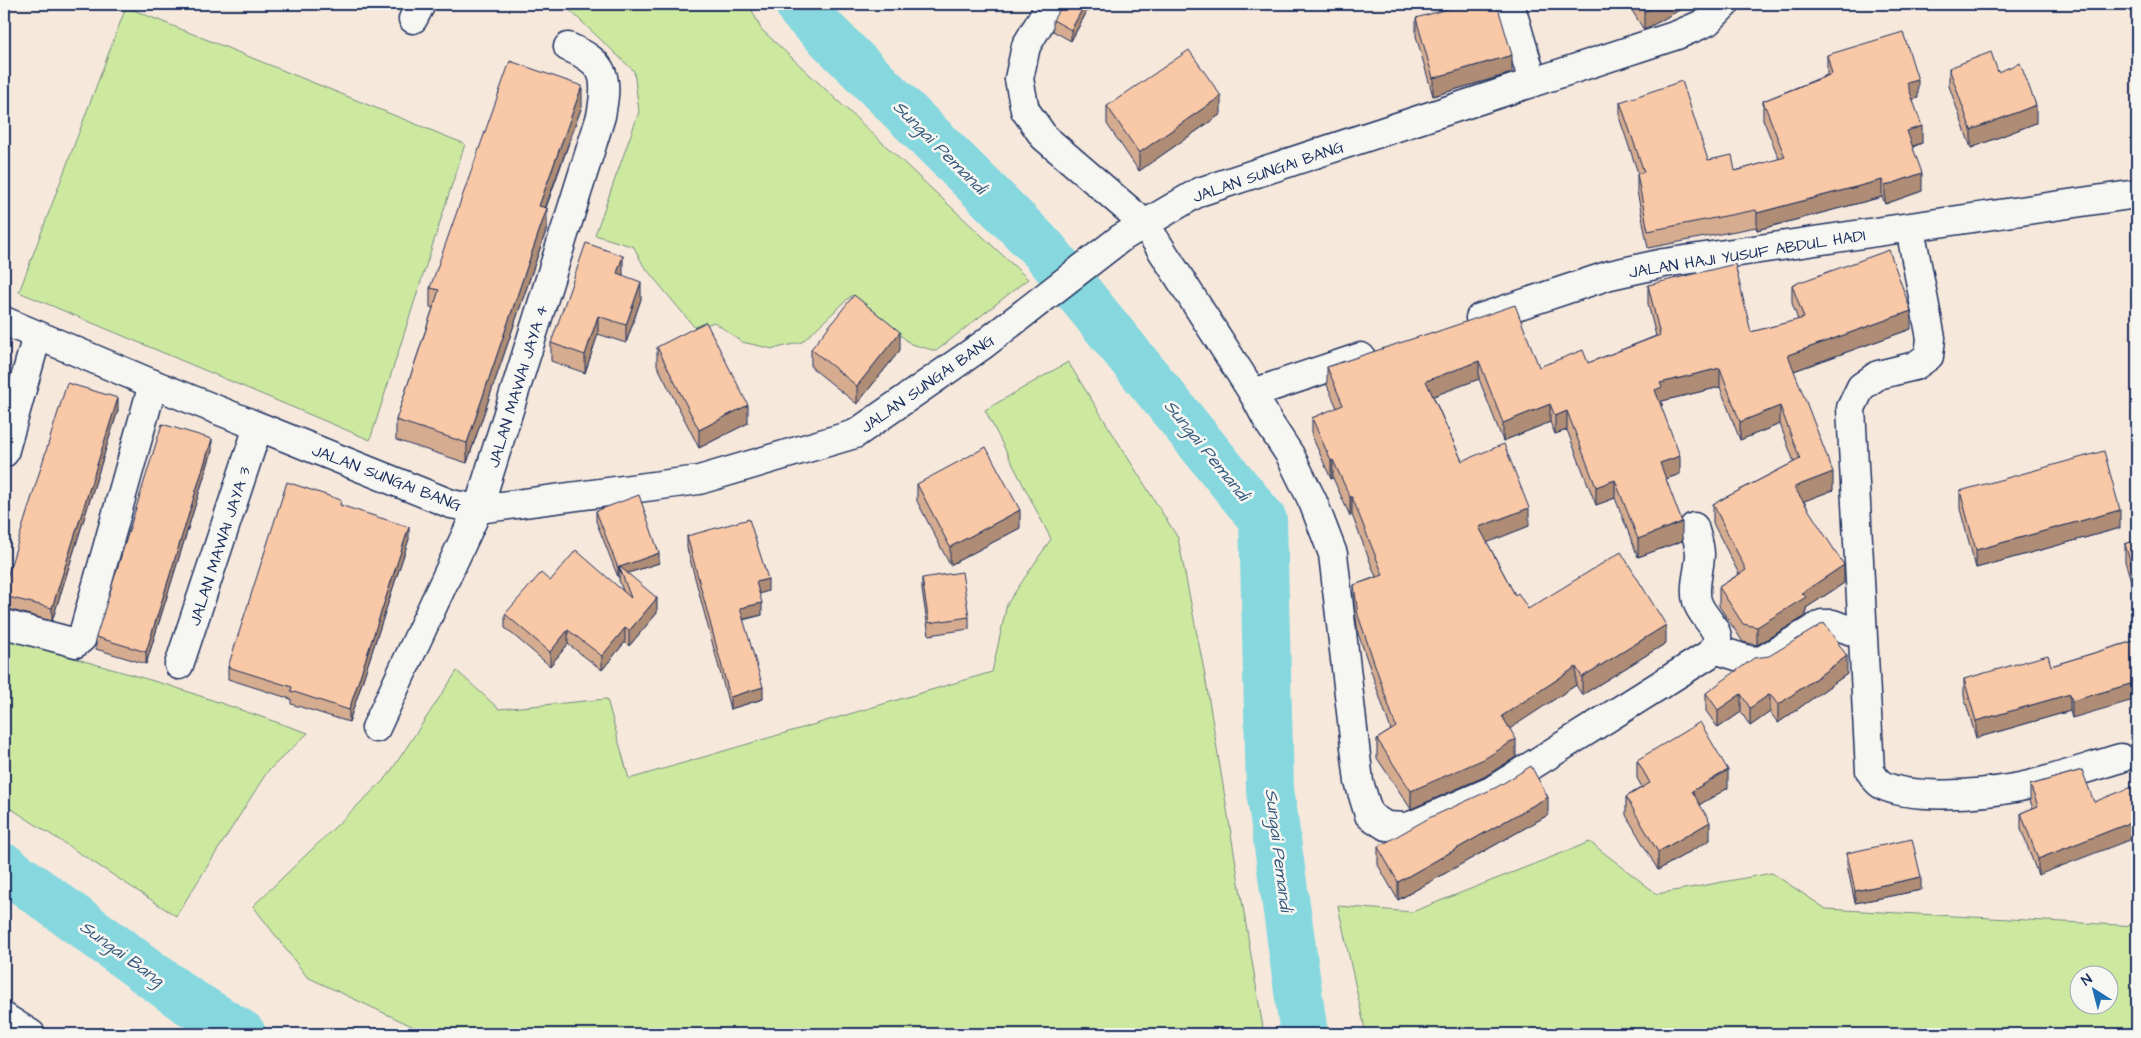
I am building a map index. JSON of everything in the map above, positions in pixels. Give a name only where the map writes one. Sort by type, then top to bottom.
[{"type":"street","points":[[1052,4],[1026,46],[1019,79],[1025,110],[1044,136],[1145,224],[1253,393],[1269,423],[1290,455],[1313,502],[1332,554],[1359,782],[1368,815],[1386,826],[1408,827],[1491,791],[1714,649],[1717,642],[1717,634],[1696,598],[1700,553],[1694,527]]},
{"type":"street","points":[[1510,4],[1533,82]]},
{"type":"street","name":"JALAN SUNGAI BANG","points":[[4,321],[258,427],[451,504],[478,509],[699,480],[855,434],[983,345],[1121,238],[1199,192],[1677,36],[1706,22],[1725,4]]},
{"type":"street","name":"JALAN MAWAI JAYA 4","points":[[376,728],[478,509],[601,116],[606,91],[603,76],[590,58],[568,47]]},
{"type":"street","name":"JALAN HAJI YUSUF ABDUL HADI","points":[[1458,326],[1610,276],[1664,263],[2137,194]]},
{"type":"street","points":[[1910,228],[1931,338],[1929,356],[1915,366],[1878,375],[1861,387],[1851,408],[1868,762],[1870,771],[1882,785],[1920,793],[1958,794],[2015,788],[2121,758]]},
{"type":"street","points":[[4,453],[37,336]]},
{"type":"street","points":[[1253,393],[1384,350]]},
{"type":"street","points":[[4,624],[76,642],[82,638],[153,384]]},
{"type":"street","name":"JALAN MAWAI JAYA 3","points":[[179,665],[258,427]]},
{"type":"street","points":[[1714,649],[1749,660],[1760,661],[1822,624],[1834,624],[1862,635]]},
{"type":"street","points":[[4,1017],[32,1034]]},
{"type":"green space","points":[[563,4],[749,4],[761,29],[1028,279],[936,351],[911,344],[852,295],[802,342],[773,349],[742,342],[714,322],[696,329],[643,265],[634,247],[595,235],[639,112],[634,71]]},
{"type":"green space","points":[[126,7],[465,144],[370,440],[19,292]]},
{"type":"green space","points":[[1068,362],[1178,538],[1204,670],[1264,1034],[429,1034],[307,977],[253,906],[387,777],[457,671],[499,709],[607,699],[629,779],[992,672],[1007,604],[1051,539],[985,410]]},
{"type":"green space","points":[[4,638],[171,686],[308,733],[267,772],[176,916],[4,804]]},
{"type":"green space","points":[[1590,842],[1657,894],[1772,873],[1826,909],[2137,926],[2137,1034],[1366,1034],[1338,906],[1412,912]]},
{"type":"building","points":[[1063,4],[1085,4],[1071,30],[1053,20]]},
{"type":"building","points":[[1465,4],[1497,4],[1512,55],[1433,78],[1416,18]]},
{"type":"building","points":[[1639,4],[1658,4],[1644,12]]},
{"type":"building","points":[[1903,32],[1918,80],[1907,83],[1922,126],[1907,131],[1922,173],[1885,186],[1882,180],[1757,213],[1756,210],[1648,231],[1637,174],[1644,172],[1620,102],[1682,81],[1708,160],[1732,155],[1735,171],[1785,157],[1763,101],[1832,74],[1827,55]]},
{"type":"building","points":[[1189,50],[1221,96],[1139,153],[1107,106]]},
{"type":"building","points":[[1991,52],[1998,72],[2020,63],[2036,105],[1971,130],[1949,68]]},
{"type":"building","points":[[510,61],[582,86],[539,206],[547,208],[467,443],[396,420],[439,290],[430,288]]},
{"type":"building","points":[[586,243],[623,256],[617,273],[641,282],[626,325],[598,316],[585,355],[551,343]]},
{"type":"building","points":[[1889,250],[1911,311],[1788,355],[1833,472],[1794,487],[1844,565],[1802,593],[1806,597],[1757,627],[1743,624],[1719,587],[1746,570],[1713,504],[1800,459],[1780,406],[1740,422],[1720,368],[1660,383],[1662,387],[1655,390],[1680,456],[1660,463],[1682,522],[1638,539],[1615,480],[1596,487],[1567,411],[1555,416],[1550,404],[1503,423],[1479,361],[1426,381],[1462,461],[1504,444],[1529,508],[1479,527],[1515,595],[1518,593],[1528,609],[1621,552],[1666,625],[1582,677],[1576,667],[1502,716],[1516,739],[1484,759],[1411,791],[1377,739],[1396,727],[1358,615],[1354,585],[1383,575],[1352,497],[1350,497],[1333,460],[1331,461],[1312,418],[1343,405],[1327,367],[1515,305],[1539,367],[1583,350],[1588,363],[1660,335],[1648,285],[1735,264],[1751,332],[1804,318],[1792,285]]},
{"type":"building","points":[[854,295],[900,332],[857,386],[811,349]]},
{"type":"building","points":[[706,322],[748,405],[699,430],[657,347]]},
{"type":"building","points":[[67,383],[118,398],[52,608],[4,596],[4,587]]},
{"type":"building","points":[[162,424],[212,439],[146,652],[96,637]]},
{"type":"building","points":[[986,447],[1020,510],[950,547],[917,484]]},
{"type":"building","points":[[2104,451],[2120,510],[1976,550],[1960,491]]},
{"type":"building","points":[[287,482],[341,500],[340,505],[409,527],[349,710],[291,691],[292,687],[228,667]]},
{"type":"building","points":[[639,495],[659,553],[619,566],[618,568],[596,511]]},
{"type":"building","points":[[749,519],[768,579],[756,582],[762,603],[740,608],[763,687],[730,697],[687,536]]},
{"type":"building","points":[[2137,540],[2137,584],[2125,544]]},
{"type":"building","points":[[576,550],[631,598],[619,566],[657,598],[629,631],[625,628],[602,656],[568,630],[550,652],[505,614],[541,573],[550,581]]},
{"type":"building","points":[[962,572],[969,617],[929,623],[922,578]]},
{"type":"building","points":[[1824,623],[1847,656],[1778,705],[1770,694],[1750,708],[1741,694],[1718,710],[1706,693],[1754,658],[1769,656]]},
{"type":"building","points":[[2137,640],[2137,682],[2072,701],[2070,694],[1976,721],[1964,679],[2048,655],[2051,666]]},
{"type":"building","points":[[1700,722],[1728,770],[1692,791],[1710,822],[1658,852],[1626,797],[1650,783],[1637,760]]},
{"type":"building","points":[[1531,766],[1548,797],[1398,882],[1378,847],[1429,818],[1497,787]]},
{"type":"building","points":[[2082,770],[2094,802],[2137,785],[2137,820],[2038,859],[2021,813],[2038,806],[2030,785]]},
{"type":"building","points":[[1912,839],[1921,877],[1855,891],[1847,853]]},
{"type":"waterway","name":"Sungai Pemandi","points":[[799,4],[802,10],[1044,250],[1263,520],[1270,789],[1304,1034]]},
{"type":"waterway","name":"Sungai Bang","points":[[4,867],[185,999],[242,1034]]}]
